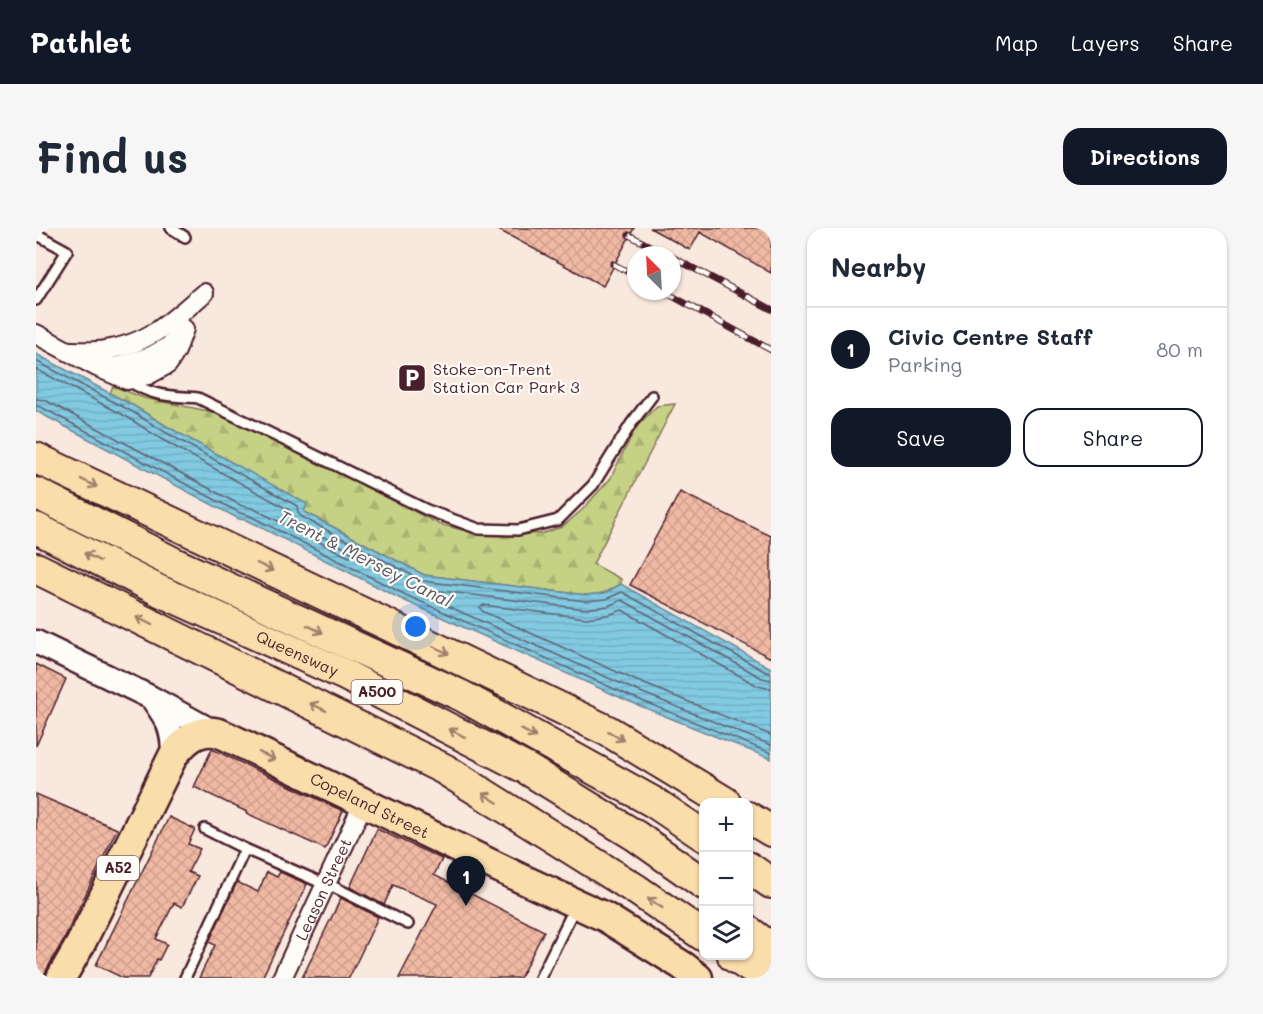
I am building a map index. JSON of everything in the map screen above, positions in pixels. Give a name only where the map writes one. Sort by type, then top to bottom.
[{"type":"highway","points":[[36,458],[608,731],[718,798]]},
{"type":"highway","name":"Queensway","points":[[36,493],[174,564],[462,696],[656,803],[699,833]]},
{"type":"highway","name":"Queensway","points":[[36,528],[160,591],[343,675],[527,769],[636,836],[699,880]]},
{"type":"highway","points":[[36,568],[444,770],[637,890],[699,933]]},
{"type":"highway","points":[[566,793],[699,893]]},
{"type":"highway","points":[[753,870],[771,882]]},
{"type":"highway","points":[[753,918],[771,931]]},
{"type":"highway","points":[[753,935],[771,948]]},
{"type":"highway","points":[[740,960],[768,977]]},
{"type":"main road","name":"A52","points":[[61,978],[80,945],[173,756],[183,743],[197,734],[214,732]]},
{"type":"main road","name":"Copeland Street","points":[[214,732],[605,917],[695,974]]},
{"type":"street","points":[[70,351],[103,351],[147,338],[163,328],[204,293]]},
{"type":"street","points":[[36,334],[97,367],[127,380],[148,375],[168,364],[176,351],[184,329],[168,346],[151,356],[119,366],[97,367]]},
{"type":"street","name":"Copeland Street","points":[[36,642],[150,697],[214,732]]},
{"type":"street","points":[[150,697],[167,720],[173,740],[173,756]]},
{"type":"street","name":"Leason Street","points":[[282,978],[364,802]]},
{"type":"lane","points":[[171,228],[185,237]]},
{"type":"lane","points":[[36,234],[67,251],[36,300]]},
{"type":"lane","points":[[127,380],[141,389],[160,395],[198,398],[427,510],[479,529],[518,530],[558,520],[593,485],[631,424],[652,396]]},
{"type":"lane","points":[[205,829],[408,924]]},
{"type":"lane","points":[[185,978],[245,849]]},
{"type":"lane","points":[[540,978],[576,904]]},
{"type":"green space","points":[[113,386],[144,398],[223,414],[439,524],[474,533],[506,536],[543,533],[562,527],[582,510],[610,479],[636,427],[657,406],[675,404],[593,564],[621,579],[621,584],[605,593],[586,595],[424,575],[303,511],[306,504],[110,393]]},
{"type":"water","name":"Trent & Mersey Canal","points":[[36,354],[134,406],[307,504],[304,512],[424,575],[586,595],[605,593],[621,584],[771,668],[769,672],[771,674],[771,759],[628,701],[403,600],[246,520],[239,519],[36,411]]},
{"type":"building","points":[[495,228],[634,228],[603,286]]},
{"type":"building","points":[[650,228],[771,228],[771,273],[700,232],[690,250]]},
{"type":"building","points":[[680,492],[771,536],[771,658],[630,585]]},
{"type":"building","points":[[36,664],[66,679],[36,746]]},
{"type":"building","points":[[212,749],[343,811],[325,849],[194,787]]},
{"type":"building","points":[[36,794],[117,829],[65,937],[42,978],[36,978]]},
{"type":"building","points":[[169,817],[195,829],[188,844],[200,849],[188,872],[198,876],[182,907],[174,903],[156,939],[167,944],[148,978],[123,978],[96,965]]},
{"type":"building","points":[[377,829],[442,859],[434,875],[544,931],[520,978],[399,978],[437,904],[393,885],[384,905],[350,887]]},
{"type":"building","points":[[267,872],[277,877],[280,872],[307,884],[262,978],[199,978],[215,945],[209,942],[237,882],[258,892]]},
{"type":"building","points":[[341,898],[378,917],[349,978],[302,978]]},
{"type":"railway","points":[[629,235],[650,246]]},
{"type":"railway","points":[[681,262],[771,309]]},
{"type":"railway","points":[[613,264],[627,271]]},
{"type":"railway","points":[[679,300],[771,350]]},
{"type":"place","name":"Stoke-on-Trent Station Car Park 3","points":[[412,378]]},
{"type":"place","name":"Civic Centre Staff","points":[[466,906]]}]
